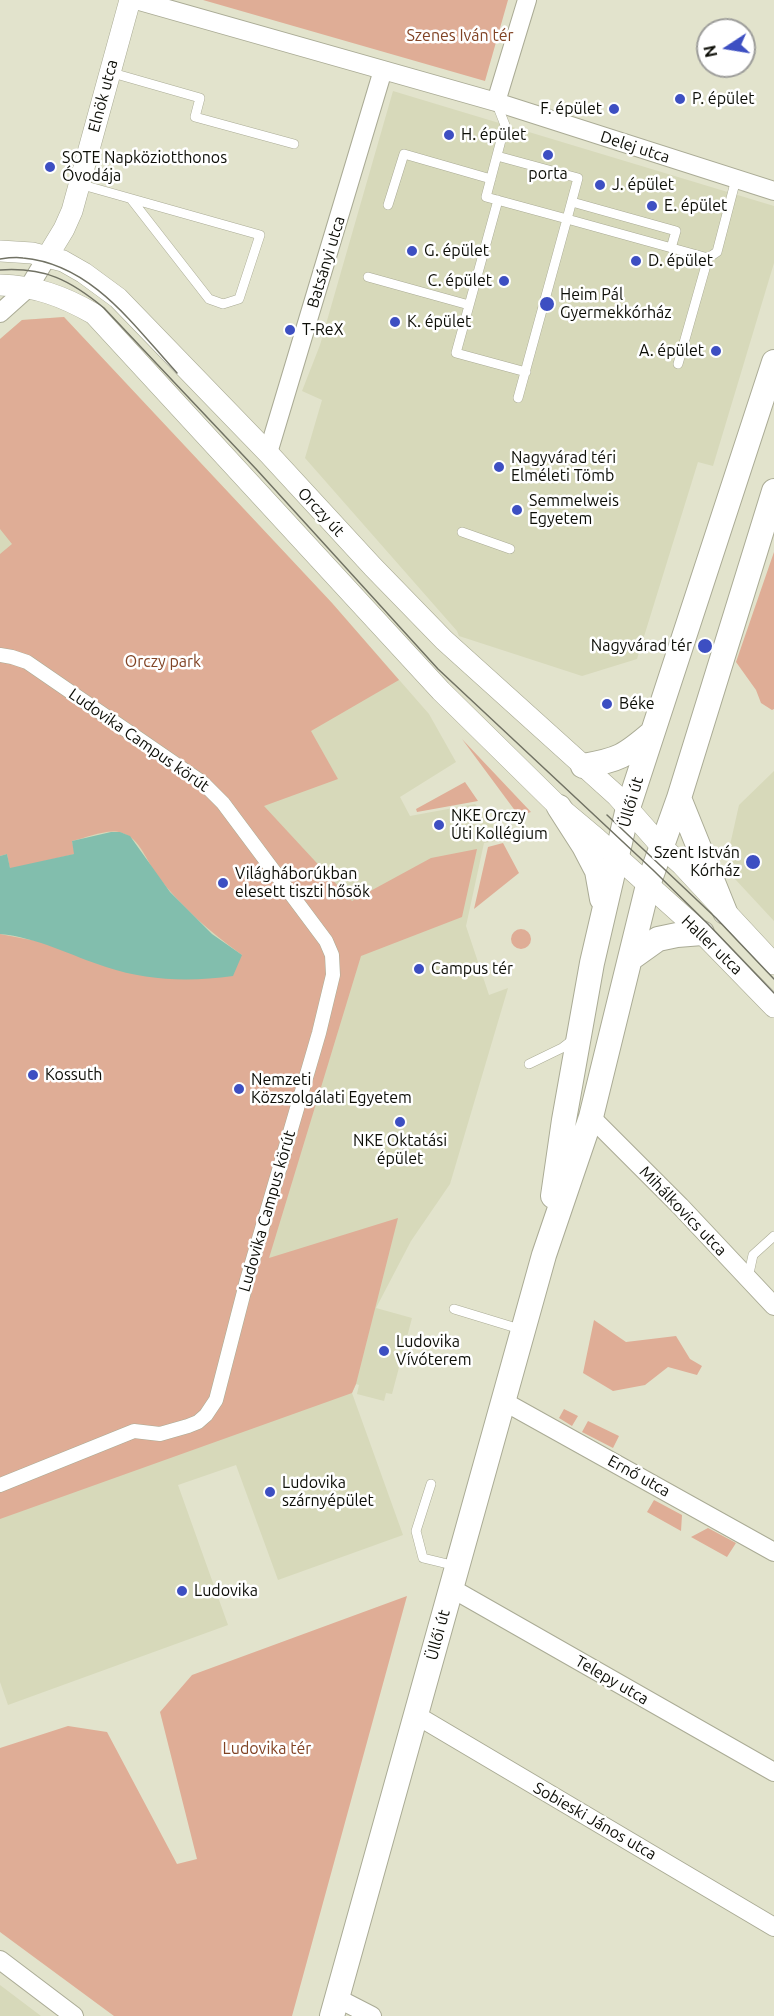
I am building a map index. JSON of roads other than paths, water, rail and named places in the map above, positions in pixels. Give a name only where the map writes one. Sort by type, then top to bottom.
[{"type":"main road","name":"Üllői út","points":[[544,1255],[579,1035],[616,855],[628,808],[652,733],[766,416],[774,362]]},
{"type":"main road","name":"Üllői út","points":[[334,2007],[544,1255],[591,1117],[648,885],[679,798],[774,491]]},
{"type":"main road","points":[[583,766],[616,759],[629,753],[652,733]]},
{"type":"main road","points":[[679,798],[725,912]]},
{"type":"main road","points":[[559,807],[597,871],[604,911]]},
{"type":"main road","points":[[630,959],[658,939],[702,933]]},
{"type":"street","name":"Elnök utca","points":[[47,257],[72,212],[130,0]]},
{"type":"street","points":[[136,0],[496,102],[527,0]]},
{"type":"street","name":"Batsányi utca","points":[[268,453],[383,70]]},
{"type":"street","name":"Delej utca","points":[[496,102],[774,191]]},
{"type":"street","name":"Orczy út","points":[[0,251],[32,253],[63,261],[118,298],[444,640],[628,808]]},
{"type":"street","points":[[0,313],[29,287],[47,257]]},
{"type":"street","name":"Orczy út","points":[[0,285],[29,287],[53,293],[93,314],[441,691],[559,807],[616,855]]},
{"type":"street","name":"Ludovika Campus körút","points":[[0,655],[27,662],[203,783],[223,802],[327,941],[332,955],[333,975],[319,1033],[212,1409],[198,1422],[188,1426],[160,1434],[134,1431],[0,1485]]},
{"type":"street","name":"Haller utca","points":[[628,808],[774,964]]},
{"type":"street","name":"Haller utca","points":[[616,855],[702,933],[774,1006]]},
{"type":"street","name":"Mihálkovics utca","points":[[591,1117],[680,1206],[774,1306]]},
{"type":"street","name":"Ernő utca","points":[[503,1401],[774,1552]]},
{"type":"street","name":"Telepy utca","points":[[454,1577],[774,1772]]},
{"type":"street","name":"Sobieski János utca","points":[[416,1715],[774,1927]]},
{"type":"street","points":[[0,1960],[74,2016]]},
{"type":"street","points":[[334,2007],[372,2016]]},
{"type":"lane","points":[[109,72],[200,98],[195,117],[294,144]]},
{"type":"lane","points":[[496,102],[505,125],[486,196],[708,258]]},
{"type":"lane","points":[[388,205],[404,154],[491,179]]},
{"type":"lane","points":[[497,156],[578,178],[518,398]]},
{"type":"lane","points":[[678,364],[708,258],[717,252],[736,179]]},
{"type":"lane","points":[[79,184],[260,235],[239,299],[223,304],[209,299],[131,199]]},
{"type":"lane","points":[[498,200],[456,352],[526,372]]},
{"type":"lane","points":[[572,202],[676,231],[671,248]]},
{"type":"lane","points":[[368,277],[469,305]]},
{"type":"lane","points":[[462,532],[510,549]]},
{"type":"lane","points":[[529,1064],[562,1048],[579,1035]]},
{"type":"lane","points":[[748,1278],[753,1255],[774,1236]]},
{"type":"lane","points":[[454,1309],[523,1330]]},
{"type":"lane","points":[[431,1484],[416,1531],[423,1558],[454,1577]]},
{"type":"water","points":[[120,832],[130,836],[170,892],[212,934],[242,955],[233,976],[201,979],[153,978],[122,972],[40,943],[0,934],[0,856],[7,854],[10,868],[74,854],[72,841]]},
{"type":"tram line","points":[[0,259],[20,258],[48,263],[70,272],[91,285],[128,318],[177,373]]},
{"type":"tram line","points":[[0,270],[30,271],[56,277],[80,290],[104,308],[257,470],[438,669],[653,870],[774,993]]},
{"type":"tram line","points":[[607,815],[716,918],[774,979]]},
{"type":"place","name":"P. épület","points":[[680,99]]},
{"type":"place","name":"F. épület","points":[[614,109]]},
{"type":"place","name":"H. épület","points":[[449,135]]},
{"type":"place","name":"porta","points":[[548,155]]},
{"type":"place","name":"SOTE Napköziotthonos Óvodája","points":[[50,167]]},
{"type":"place","name":"J. épület","points":[[600,185]]},
{"type":"place","name":"E. épület","points":[[652,206]]},
{"type":"place","name":"G. épület","points":[[412,251]]},
{"type":"place","name":"D. épület","points":[[636,261]]},
{"type":"place","name":"C. épület","points":[[504,281]]},
{"type":"place","name":"Heim Pál Gyermekkórház","points":[[547,304]]},
{"type":"place","name":"K. épület","points":[[395,322]]},
{"type":"place","name":"T-ReX","points":[[290,330]]},
{"type":"place","name":"A. épület","points":[[716,351]]},
{"type":"place","name":"Nagyvárad téri Elméleti Tömb","points":[[499,467]]},
{"type":"place","name":"Semmelweis Egyetem","points":[[517,510]]},
{"type":"place","name":"Nagyvárad tér","points":[[705,646]]},
{"type":"place","name":"Béke","points":[[607,704]]},
{"type":"place","name":"NKE Orczy Úti Kollégium","points":[[439,825]]},
{"type":"place","name":"Szent István Kórház","points":[[753,862]]},
{"type":"place","name":"Világháborúkban elesett tiszti hősök","points":[[223,883]]},
{"type":"place","name":"Campus tér","points":[[419,969]]},
{"type":"place","name":"Kossuth","points":[[33,1075]]},
{"type":"place","name":"Nemzeti Közszolgálati Egyetem","points":[[239,1089]]},
{"type":"place","name":"NKE Oktatási épület","points":[[400,1122]]},
{"type":"place","name":"Ludovika Vívóterem","points":[[384,1351]]},
{"type":"place","name":"Ludovika szárnyépület","points":[[270,1492]]},
{"type":"place","name":"Ludovika","points":[[182,1591]]},
{"type":"park label","name":"Szenes Iván tér","points":[[460,36]]},
{"type":"park label","name":"Orczy park","points":[[163,662]]},
{"type":"park label","name":"Ludovika tér","points":[[267,1749]]}]
